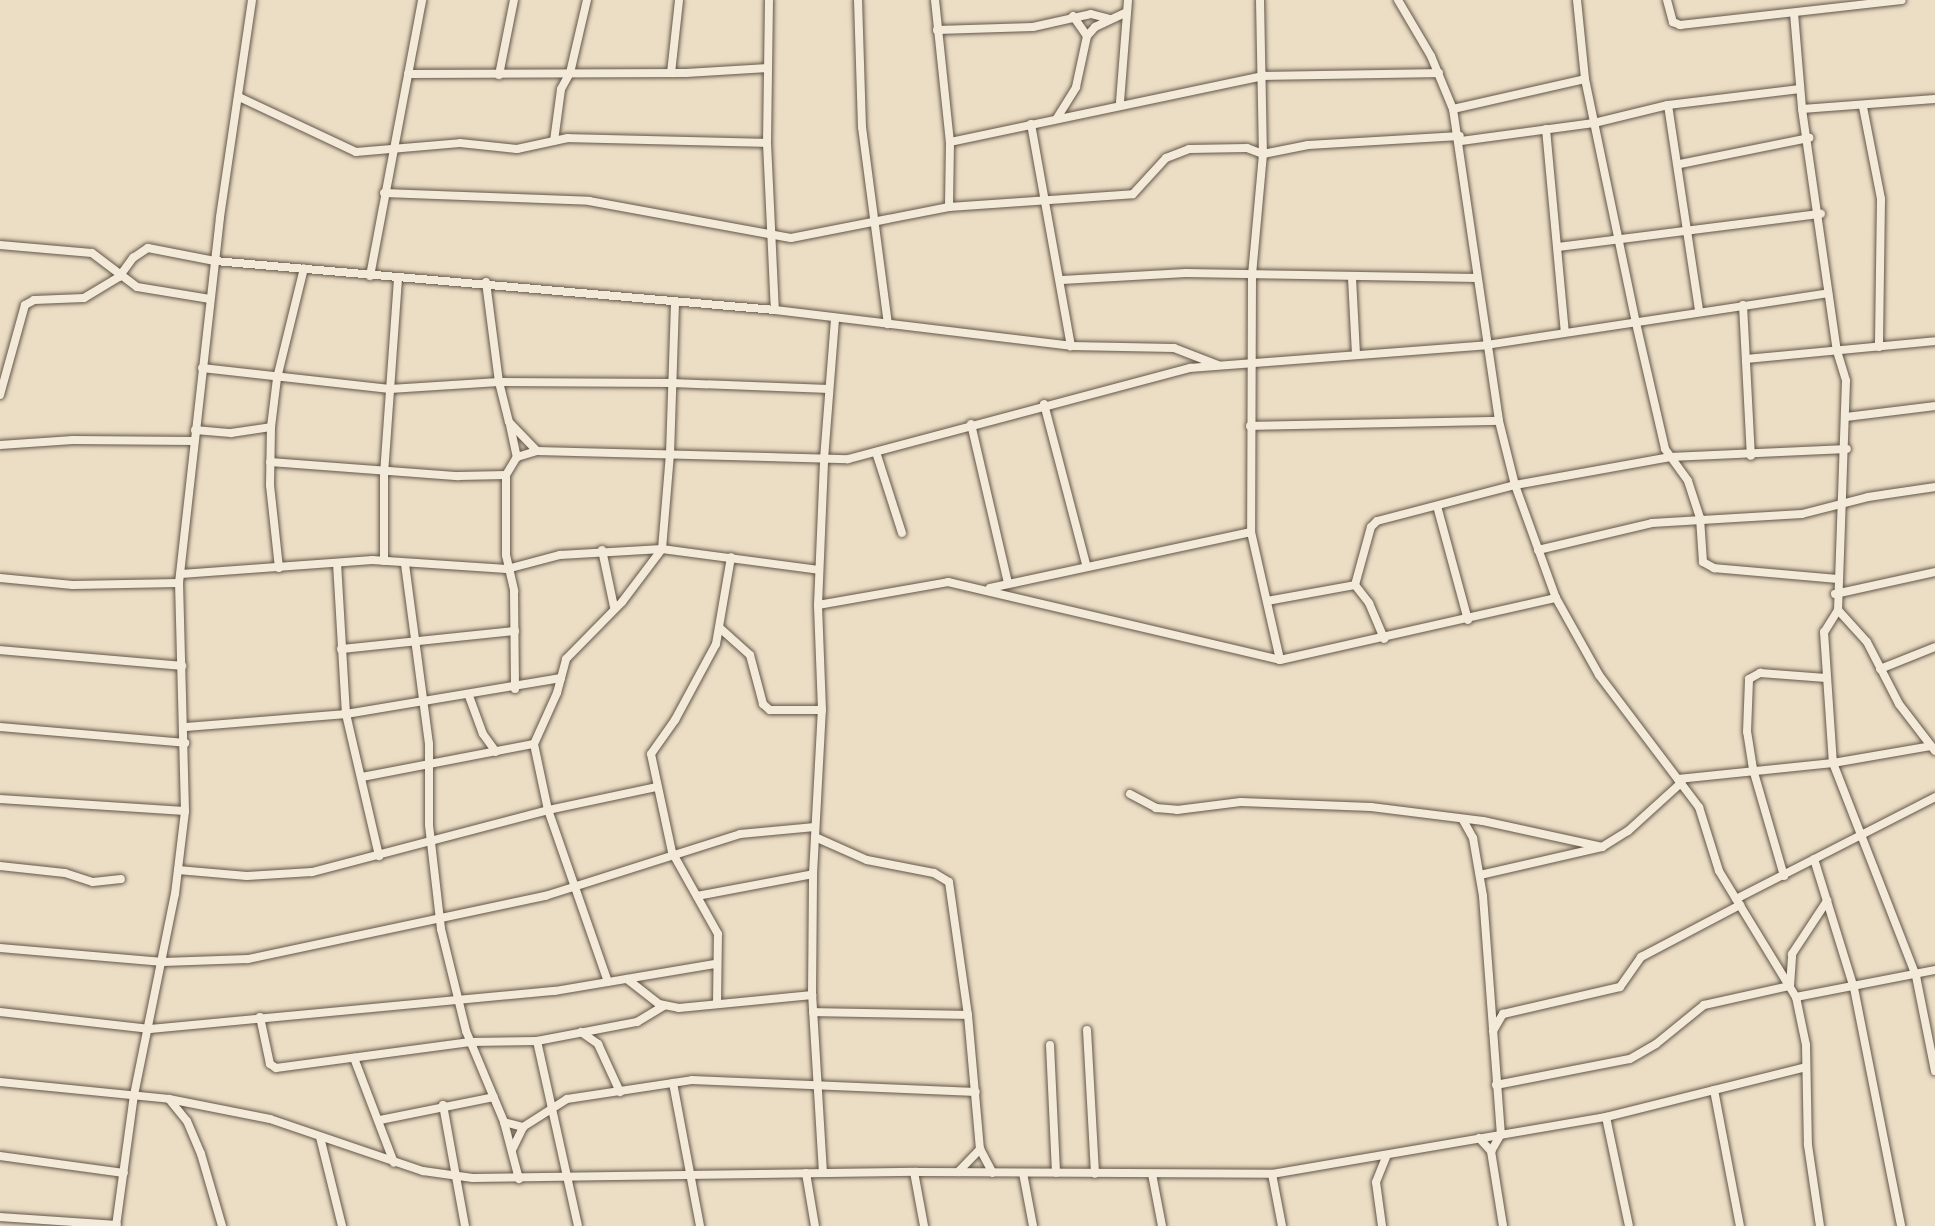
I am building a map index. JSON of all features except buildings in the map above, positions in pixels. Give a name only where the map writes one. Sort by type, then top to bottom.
[{"type":"street","points":[[0,1217],[117,1225],[134,1095],[163,962],[185,811],[186,727],[179,583],[210,299],[252,0]]},
{"type":"street","points":[[370,276],[392,147],[422,0]]},
{"type":"street","points":[[499,75],[514,0]]},
{"type":"street","points":[[554,141],[561,89],[570,73],[586,0]]},
{"type":"street","points":[[671,73],[679,0]]},
{"type":"street","points":[[769,0],[767,143],[775,310]]},
{"type":"street","points":[[858,0],[862,128],[888,324]]},
{"type":"street","points":[[935,0],[950,142],[949,207]]},
{"type":"street","points":[[1120,102],[1128,0]]},
{"type":"street","points":[[1260,0],[1264,76],[1263,154],[1252,275],[1251,532],[1280,660]]},
{"type":"street","points":[[1398,0],[1439,73],[1453,109],[1461,139],[1486,345],[1499,421],[1515,485],[1557,598],[1599,675],[1699,807],[1719,871],[1796,997],[1806,1066],[1808,1145],[1820,1226]]},
{"type":"street","points":[[1577,0],[1584,79],[1620,238],[1636,323],[1670,457],[1688,481],[1700,518],[1707,567],[1837,579]]},
{"type":"street","points":[[1667,0],[1672,22],[1680,25],[1902,0]]},
{"type":"street","points":[[1057,118],[1076,87],[1087,36],[1110,19],[1127,12]]},
{"type":"street","points":[[1480,875],[1602,847],[1628,831],[1679,781],[1753,769],[1833,763],[1933,748],[1880,669],[1867,642],[1838,609],[1835,594],[1847,449],[1844,365],[1837,351],[1828,293],[1821,214],[1802,109],[1794,13]]},
{"type":"street","points":[[937,30],[1033,27],[1073,16],[1110,19]]},
{"type":"street","points":[[1073,16],[1087,36]]},
{"type":"street","points":[[408,74],[671,73],[768,68]]},
{"type":"street","points":[[950,142],[1120,102],[1264,76],[1439,73]]},
{"type":"street","points":[[1453,109],[1584,79]]},
{"type":"street","points":[[384,193],[614,203],[770,236],[806,237],[949,207],[1132,194],[1166,158],[1189,149],[1247,148],[1263,154],[1308,145],[1461,139],[1594,123],[1668,105],[1800,88]]},
{"type":"street","points":[[239,97],[349,150],[460,142],[517,149],[554,141],[767,143]]},
{"type":"street","points":[[1802,109],[1863,107],[1935,99]]},
{"type":"street","points":[[1668,105],[1680,164],[1699,311]]},
{"type":"street","points":[[1863,107],[1881,199],[1879,347]]},
{"type":"street","points":[[1031,124],[1062,280],[1071,346]]},
{"type":"street","points":[[1546,129],[1565,332]]},
{"type":"street","points":[[1680,164],[1809,138]]},
{"type":"street","points":[[1558,247],[1821,214]]},
{"type":"street","points":[[0,245],[92,253],[119,277],[137,287],[210,299]]},
{"type":"street","points":[[0,395],[25,305],[34,300],[84,298],[119,277],[133,258],[148,248],[215,261],[398,279],[486,282],[775,310],[1071,346],[1174,348],[1218,365]]},
{"type":"street","points":[[279,568],[270,462],[271,427],[276,378],[304,268]]},
{"type":"street","points":[[1062,280],[1186,273],[1352,278],[1477,278]]},
{"type":"street","points":[[1352,278],[1356,354]]},
{"type":"street","points":[[384,561],[384,474],[398,279]]},
{"type":"street","points":[[486,282],[499,382],[518,457]]},
{"type":"street","points":[[515,689],[515,631],[507,569],[506,475],[518,457],[537,451],[824,459],[876,452],[1139,379],[1218,365],[1486,345],[1828,293]]},
{"type":"street","points":[[608,982],[548,810],[534,744],[561,678],[566,659],[614,608],[662,549],[670,454],[675,301]]},
{"type":"street","points":[[1743,305],[1751,456]]},
{"type":"street","points":[[823,1173],[812,995],[813,874],[822,710],[819,570],[824,459],[835,319]]},
{"type":"street","points":[[1746,359],[1935,341]]},
{"type":"street","points":[[202,368],[276,378],[390,388],[499,382],[672,382],[829,389]]},
{"type":"street","points":[[1044,404],[1086,564]]},
{"type":"street","points":[[1846,417],[1935,406]]},
{"type":"street","points":[[1250,426],[1499,421]]},
{"type":"street","points":[[509,422],[537,451]]},
{"type":"street","points":[[971,424],[1008,583]]},
{"type":"street","points":[[195,430],[231,433],[271,427]]},
{"type":"street","points":[[0,445],[73,440],[193,441]]},
{"type":"street","points":[[1355,585],[1371,526],[1437,506],[1515,485],[1670,457],[1751,456],[1847,449]]},
{"type":"street","points":[[876,452],[902,533]]},
{"type":"street","points":[[270,462],[384,474],[506,475]]},
{"type":"street","points":[[1538,550],[1652,523],[1700,518],[1802,514],[1844,502],[1935,487]]},
{"type":"street","points":[[1437,506],[1468,620]]},
{"type":"street","points":[[987,588],[1086,564],[1251,532]]},
{"type":"street","points":[[181,574],[384,561],[507,569],[602,550],[662,549],[819,570]]},
{"type":"street","points":[[602,550],[614,608]]},
{"type":"street","points":[[717,1004],[714,964],[718,934],[672,852],[656,787],[652,747],[675,720],[721,629],[731,557]]},
{"type":"street","points":[[337,563],[346,714],[379,856]]},
{"type":"street","points":[[405,564],[424,703],[429,762],[431,841],[440,917],[457,998],[470,1042],[504,1122],[519,1179]]},
{"type":"street","points":[[1835,594],[1935,572]]},
{"type":"street","points":[[0,578],[73,585],[179,583]]},
{"type":"street","points":[[818,605],[924,583],[948,582],[987,588],[1280,660],[1384,639],[1557,598]]},
{"type":"street","points":[[1267,602],[1355,585]]},
{"type":"street","points":[[1355,585],[1369,603],[1384,639]]},
{"type":"street","points":[[1838,609],[1824,632],[1833,763],[1858,834],[1916,976],[1935,1071]]},
{"type":"street","points":[[721,629],[750,655],[764,704],[770,710],[822,710]]},
{"type":"street","points":[[341,649],[416,638],[515,631]]},
{"type":"street","points":[[1880,669],[1935,647]]},
{"type":"street","points":[[0,650],[182,666]]},
{"type":"street","points":[[1784,876],[1753,769],[1747,732],[1749,679],[1760,673],[1826,678]]},
{"type":"street","points":[[186,727],[346,714],[515,689],[561,678]]},
{"type":"street","points":[[470,696],[483,734],[496,752]]},
{"type":"street","points":[[0,727],[185,744]]},
{"type":"street","points":[[362,777],[429,762],[534,744]]},
{"type":"street","points":[[178,870],[280,876],[379,856],[548,810],[656,787]]},
{"type":"street","points":[[1130,794],[1156,808],[1292,802],[1463,820],[1602,847]]},
{"type":"street","points":[[1491,1041],[1496,1020],[1503,1014],[1620,987],[1641,957],[1858,834],[1935,797]]},
{"type":"street","points":[[0,799],[185,811]]},
{"type":"street","points":[[1463,820],[1473,838],[1480,875],[1491,1041],[1501,1134],[1491,1151]]},
{"type":"street","points":[[0,948],[163,962],[248,959],[545,896],[574,883],[672,852],[740,834],[815,827]]},
{"type":"street","points":[[815,837],[867,860],[934,873],[949,882],[968,1015],[980,1149],[993,1173]]},
{"type":"street","points":[[1814,859],[1854,988],[1901,1226]]},
{"type":"street","points":[[0,866],[65,873],[93,882],[121,879]]},
{"type":"street","points":[[697,896],[813,874]]},
{"type":"street","points":[[1790,986],[1792,954],[1827,900]]},
{"type":"street","points":[[0,1012],[150,1029],[608,982],[714,964]]},
{"type":"street","points":[[1796,997],[1916,976],[1935,970]]},
{"type":"street","points":[[627,979],[664,1006]]},
{"type":"street","points":[[1496,1085],[1630,1059],[1656,1044],[1704,1005],[1790,986]]},
{"type":"street","points":[[260,1017],[270,1064],[276,1068],[470,1042],[537,1041],[637,1022],[664,1006],[717,1004],[812,995]]},
{"type":"street","points":[[813,1012],[968,1015]]},
{"type":"street","points":[[598,1044],[606,1027]]},
{"type":"street","points":[[1087,1030],[1095,1174]]},
{"type":"street","points":[[581,1032],[598,1044],[620,1092]]},
{"type":"street","points":[[537,1041],[555,1109],[578,1226]]},
{"type":"street","points":[[1050,1045],[1056,1173]]},
{"type":"street","points":[[354,1058],[380,1120],[394,1163]]},
{"type":"street","points":[[0,1082],[169,1099],[270,1119],[394,1163],[455,1176],[568,1179],[914,1172],[1272,1174],[1606,1117],[1806,1066]]},
{"type":"street","points":[[512,1150],[523,1127],[555,1109],[567,1099],[673,1083],[722,1078],[976,1092]]},
{"type":"street","points":[[673,1083],[700,1226]]},
{"type":"street","points":[[1714,1090],[1740,1226]]},
{"type":"street","points":[[380,1120],[443,1104],[494,1097]]},
{"type":"street","points":[[169,1099],[187,1121],[201,1154],[222,1226]]},
{"type":"street","points":[[443,1104],[465,1226]]},
{"type":"street","points":[[1606,1117],[1629,1226]]},
{"type":"street","points":[[504,1122],[523,1127]]},
{"type":"street","points":[[320,1137],[342,1226]]},
{"type":"street","points":[[1479,1138],[1491,1151],[1503,1226]]},
{"type":"street","points":[[958,1173],[980,1149]]},
{"type":"street","points":[[0,1155],[124,1173]]},
{"type":"street","points":[[1382,1226],[1376,1182],[1388,1155]]},
{"type":"street","points":[[914,1172],[924,1226]]},
{"type":"street","points":[[806,1173],[815,1226]]},
{"type":"street","points":[[1023,1173],[1033,1226]]},
{"type":"street","points":[[1152,1174],[1162,1226]]},
{"type":"street","points":[[1272,1174],[1282,1226]]}]
